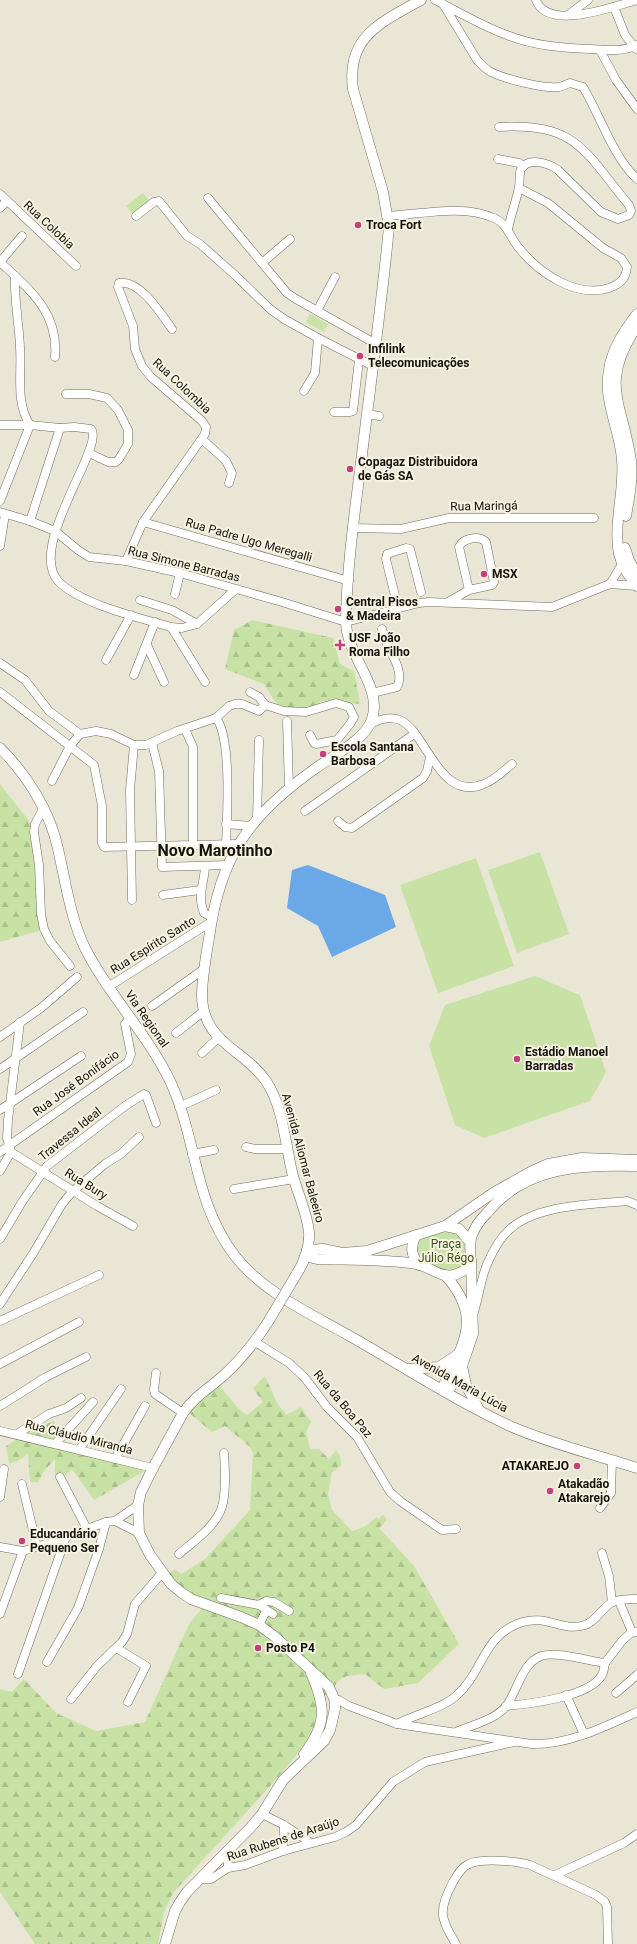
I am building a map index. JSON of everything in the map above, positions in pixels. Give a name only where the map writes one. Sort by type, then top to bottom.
[{"type":"main road","points":[[371,724],[374,708],[372,693],[351,649],[346,622],[352,528],[374,366],[389,216],[351,78],[354,57],[359,43],[368,32],[421,0]]},
{"type":"main road","points":[[637,314],[619,340],[608,370],[607,387],[610,410],[622,460],[622,489],[618,537],[622,564],[637,586]]},
{"type":"main road","points":[[637,326],[623,349],[618,361],[615,387],[616,399],[631,462],[630,493],[623,527],[623,539],[629,560],[637,575]]},
{"type":"main road","name":"Avenida Aliomar Baleeiro","points":[[289,1774],[324,1741],[334,1718],[335,1700],[332,1691],[279,1640],[259,1625],[191,1599],[171,1584],[150,1555],[139,1533],[138,1505],[141,1492],[153,1468],[190,1402],[232,1368],[255,1342],[268,1322],[298,1272],[306,1253],[309,1232],[286,1149],[276,1101],[266,1081],[252,1066],[218,1038],[211,1028],[204,1011],[202,997],[204,969],[211,919],[218,888],[227,865],[238,844],[254,822],[289,787],[354,741],[371,724]]},
{"type":"main road","name":"Via Regional","points":[[0,748],[27,780],[43,809],[58,847],[69,905],[77,930],[86,949],[108,987],[131,1017],[161,1064],[176,1094],[209,1210],[224,1239],[236,1257],[250,1272],[282,1297]]},
{"type":"main road","points":[[306,1253],[323,1249],[342,1253],[367,1250],[445,1226],[493,1193],[532,1171],[548,1164],[582,1158],[637,1160]]},
{"type":"main road","points":[[445,1390],[462,1366],[473,1334],[474,1314],[470,1242],[477,1225],[492,1206],[526,1182],[560,1170],[583,1166],[637,1166]]},
{"type":"main road","points":[[445,1275],[458,1273],[471,1258],[479,1235],[505,1196]]},
{"type":"main road","points":[[445,1226],[458,1229],[470,1242]]},
{"type":"main road","points":[[309,1232],[323,1249]]},
{"type":"main road","points":[[416,1235],[411,1250],[412,1255],[419,1264]]},
{"type":"main road","points":[[306,1253],[317,1260],[419,1264],[445,1275],[460,1294],[467,1317],[466,1332],[445,1390]]},
{"type":"main road","points":[[298,1272],[317,1260]]},
{"type":"main road","name":"Avenida Maria Lúcia","points":[[282,1297],[479,1410],[525,1432],[637,1468]]},
{"type":"main road","points":[[408,1370],[439,1367],[458,1353]]},
{"type":"main road","points":[[462,1366],[466,1385],[479,1410]]},
{"type":"main road","name":"Avenida Aliomar Baleeiro","points":[[165,1944],[175,1911],[187,1892],[262,1814],[289,1774],[312,1744],[321,1725],[322,1704],[319,1691],[310,1670]]},
{"type":"street","points":[[435,0],[496,31],[531,43],[556,47],[600,50],[636,47]]},
{"type":"street","points":[[568,16],[588,0]]},
{"type":"street","points":[[538,1],[543,10],[550,14],[568,16],[614,7],[637,0]]},
{"type":"street","points":[[443,4],[474,54],[488,70],[517,81],[551,87],[560,87],[570,83],[583,87],[607,134],[628,169],[637,179]]},
{"type":"street","points":[[614,7],[625,35],[636,47]]},
{"type":"street","points":[[600,50],[616,80],[637,109]]},
{"type":"street","points":[[499,127],[520,126],[554,131],[565,135],[576,143],[600,166],[629,205],[631,211],[629,215],[624,218],[613,218],[596,208],[570,180],[552,165],[537,162],[524,166],[521,169],[519,188],[508,229]]},
{"type":"street","points":[[498,159],[519,163],[524,166]]},
{"type":"street","points":[[389,216],[473,211],[500,221],[508,229],[519,248],[562,284],[583,289],[606,289],[620,283],[626,274],[627,267],[621,258],[604,248],[548,203],[519,188]]},
{"type":"street","name":"Rua Colobia","points":[[0,194],[76,266]]},
{"type":"street","points":[[208,198],[287,293],[376,344]]},
{"type":"street","points":[[0,208],[6,200]]},
{"type":"street","points":[[136,216],[154,202],[158,201],[187,236],[200,244],[226,266],[270,309],[318,338],[359,360],[374,366]]},
{"type":"street","points":[[22,236],[0,262],[36,296],[44,308],[54,334],[55,357]]},
{"type":"street","points":[[262,263],[290,239]]},
{"type":"street","points":[[15,276],[22,386],[20,395],[24,416],[30,425]]},
{"type":"street","points":[[317,311],[334,277]]},
{"type":"street","name":"Rua Colombia","points":[[172,329],[144,293],[126,283],[119,283],[118,287],[133,326],[136,349],[142,366],[151,377],[202,421],[206,430],[202,439]]},
{"type":"street","points":[[304,391],[314,375],[318,338]]},
{"type":"street","points":[[334,412],[352,411],[359,360]]},
{"type":"street","points":[[66,394],[89,394],[107,398],[118,410],[128,430],[128,444],[116,462],[108,462],[89,453]]},
{"type":"street","points":[[367,414],[380,416]]},
{"type":"street","points":[[0,425],[30,425],[60,428],[74,427],[91,429],[95,436],[55,531],[52,565],[56,577],[60,582],[90,600],[131,615],[171,627],[182,628],[197,624],[236,589]]},
{"type":"street","points":[[0,501],[30,425]]},
{"type":"street","points":[[30,521],[60,428]]},
{"type":"street","points":[[126,561],[143,522],[202,439],[229,465],[232,473],[229,483]]},
{"type":"street","points":[[0,546],[3,513]]},
{"type":"street","name":"Rua Simone Barradas","points":[[3,513],[30,521],[55,531],[89,557],[126,561],[180,573],[346,622]]},
{"type":"street","name":"Rua Maringá","points":[[352,528],[401,529],[449,518],[594,518]]},
{"type":"street","name":"Rua Padre Ugo Meregalli","points":[[143,522],[348,581]]},
{"type":"street","points":[[448,602],[469,590],[492,585],[494,582],[486,542],[483,539],[473,538],[461,542],[459,546],[469,590]]},
{"type":"street","points":[[398,608],[386,559],[387,554],[406,548],[410,549],[421,592]]},
{"type":"street","points":[[610,584],[622,564]]},
{"type":"street","points":[[175,594],[180,573]]},
{"type":"street","points":[[346,622],[419,603],[448,602],[552,607],[610,584],[637,586]]},
{"type":"street","points":[[140,600],[172,610],[197,624]]},
{"type":"street","points":[[106,660],[131,615]]},
{"type":"street","points":[[134,675],[155,622]]},
{"type":"street","points":[[171,627],[205,682]]},
{"type":"street","points":[[372,693],[396,687],[400,678],[393,654],[387,645],[382,629]]},
{"type":"street","points":[[147,645],[164,682]]},
{"type":"street","points":[[0,663],[25,680],[49,711],[80,734]]},
{"type":"street","points":[[0,692],[94,765],[102,806],[102,843],[104,847],[238,844]]},
{"type":"street","points":[[250,692],[259,697],[265,705],[284,711],[306,712],[331,703],[346,705],[349,707],[354,717],[337,740],[314,744],[310,735]]},
{"type":"street","points":[[52,781],[70,746],[80,734],[96,731],[111,734],[134,745],[146,745],[216,718],[229,706],[242,704],[261,711],[265,705]]},
{"type":"street","points":[[216,718],[223,734],[226,753],[226,845]]},
{"type":"street","points":[[371,724],[386,719],[399,719],[405,722],[430,758],[448,778],[468,786],[484,784],[512,764]]},
{"type":"street","points":[[287,721],[289,787]]},
{"type":"street","points":[[185,729],[193,747],[194,845]]},
{"type":"street","points":[[305,811],[414,734]]},
{"type":"street","points":[[226,824],[254,822],[259,740]]},
{"type":"street","points":[[152,743],[159,771],[162,866],[165,868],[227,865]]},
{"type":"street","points":[[132,900],[130,790],[134,745]]},
{"type":"street","points":[[338,821],[345,827],[352,828],[423,778],[427,771],[430,758]]},
{"type":"street","points":[[43,809],[38,816],[34,828],[39,865],[40,914],[44,929],[50,941],[70,966]]},
{"type":"street","points":[[205,867],[200,890],[204,913],[211,919]]},
{"type":"street","points":[[163,895],[200,890]]},
{"type":"street","name":"Rua Espírito Santo","points":[[108,987],[211,919]]},
{"type":"street","points":[[152,1006],[204,969]]},
{"type":"street","points":[[0,1037],[41,1008],[76,977]]},
{"type":"street","points":[[176,1033],[204,1011]]},
{"type":"street","points":[[0,1069],[16,1056],[83,1012]]},
{"type":"street","name":"Rua José Bonifácio","points":[[0,1152],[10,1149],[128,1062],[131,1054],[125,1026],[126,1022],[131,1017]]},
{"type":"street","points":[[0,1171],[10,1149],[7,1129],[20,1022]]},
{"type":"street","points":[[202,1053],[218,1038]]},
{"type":"street","points":[[0,1110],[80,1056]]},
{"type":"street","points":[[179,1106],[216,1090]]},
{"type":"street","name":"Travessa Ideal","points":[[0,1239],[43,1172],[52,1161],[144,1094],[147,1096],[156,1122]]},
{"type":"street","points":[[0,1304],[34,1252],[62,1204],[73,1191],[139,1137]]},
{"type":"street","points":[[246,1147],[255,1149],[286,1149]]},
{"type":"street","name":"Rua Bury","points":[[10,1149],[73,1191],[133,1226]]},
{"type":"street","points":[[192,1154],[214,1150]]},
{"type":"street","points":[[234,1189],[294,1179]]},
{"type":"street","points":[[474,1314],[487,1264],[497,1244],[507,1231],[518,1222],[535,1215],[560,1208],[627,1201],[637,1205]]},
{"type":"street","points":[[0,1321],[99,1275]]},
{"type":"street","points":[[0,1364],[80,1322]]},
{"type":"street","name":"Rua da Boa Paz","points":[[255,1342],[289,1363],[305,1378],[327,1407],[357,1437],[390,1492],[400,1502],[442,1530],[456,1529]]},
{"type":"street","points":[[0,1406],[46,1377],[86,1356]]},
{"type":"street","points":[[156,1373],[155,1394],[183,1413]]},
{"type":"street","points":[[79,1450],[122,1389]]},
{"type":"street","points":[[17,1434],[48,1414],[66,1408],[81,1398]]},
{"type":"street","points":[[54,1444],[93,1402]]},
{"type":"street","points":[[115,1459],[145,1406]]},
{"type":"street","name":"Rua Cláudio Miranda","points":[[0,1431],[153,1468]]},
{"type":"street","points":[[179,1554],[203,1532],[220,1512],[224,1481],[224,1453]]},
{"type":"street","points":[[600,1508],[611,1493],[612,1460]]},
{"type":"street","points":[[0,1497],[4,1469]]},
{"type":"street","points":[[60,1477],[87,1529]]},
{"type":"street","points":[[22,1484],[38,1547]]},
{"type":"street","points":[[0,1546],[22,1550],[38,1547],[115,1520],[138,1505]]},
{"type":"street","points":[[115,1520],[139,1533]]},
{"type":"street","points":[[47,1662],[78,1608],[99,1550],[106,1522]]},
{"type":"street","points":[[18,1674],[66,1537]]},
{"type":"street","points":[[0,1614],[22,1550]]},
{"type":"street","points":[[456,1732],[483,1721],[506,1706],[533,1703],[566,1695],[592,1685],[602,1676],[605,1663],[622,1641],[634,1632],[616,1602],[602,1553]]},
{"type":"street","points":[[71,1699],[97,1666],[118,1649],[127,1634],[135,1604],[162,1573]]},
{"type":"street","points":[[221,1598],[259,1605],[269,1612],[259,1625]]},
{"type":"street","points":[[397,1724],[410,1716],[445,1703],[458,1695],[472,1677],[490,1644],[496,1637],[510,1627],[536,1619],[570,1627],[586,1625],[592,1622],[616,1602],[637,1599]]},
{"type":"street","points":[[259,1605],[266,1601],[274,1602],[289,1611]]},
{"type":"street","points":[[118,1649],[146,1666],[128,1702]]},
{"type":"street","points":[[506,1706],[524,1672],[535,1660],[542,1656],[554,1656],[605,1663]]},
{"type":"street","points":[[616,1692],[637,1675]]},
{"type":"street","points":[[566,1695],[584,1734]]},
{"type":"street","points":[[335,1700],[339,1700],[350,1706],[397,1724],[514,1742],[542,1744],[584,1734],[637,1712]]},
{"type":"street","name":"Rua Rubens de Araújo","points":[[201,1879],[211,1879],[228,1868],[245,1865],[283,1851],[335,1837],[346,1832],[356,1825],[393,1782],[425,1762],[514,1742]]},
{"type":"street","points":[[262,1814],[284,1824],[311,1843]]},
{"type":"street","points":[[283,1851],[284,1824]]},
{"type":"street","points":[[554,1875],[624,1843],[637,1834]]},
{"type":"street","points":[[227,1851],[228,1868]]},
{"type":"street","points":[[456,1944],[444,1924],[441,1910],[445,1897],[463,1867],[468,1864],[488,1861],[520,1862],[554,1875],[596,1895],[605,1902],[608,1912],[608,1944]]},
{"type":"green space","points":[[143,193],[150,202],[133,215],[126,206]]},
{"type":"green space","points":[[310,314],[328,324],[324,332],[306,322]]},
{"type":"green space","points":[[252,620],[333,638],[340,664],[354,671],[360,704],[324,701],[297,713],[282,712],[264,684],[225,669],[234,630]]},
{"type":"green space","points":[[0,784],[29,821],[39,878],[39,931],[0,942]]},
{"type":"green space","points":[[540,852],[569,934],[517,953],[488,870]]},
{"type":"green space","points":[[476,858],[514,966],[438,993],[400,885]]},
{"type":"green space","name":"Estádio Manoel Barradas","points":[[535,976],[580,995],[606,1072],[590,1101],[484,1138],[455,1125],[429,1046],[445,1005]]},
{"type":"green space","name":"Praça Júlio Régo","points":[[449,1230],[460,1236],[463,1241],[465,1246],[465,1258],[459,1269],[447,1271],[432,1266],[425,1261],[417,1250],[417,1244],[422,1239],[433,1233]]},
{"type":"green space","points":[[265,1376],[277,1403],[286,1415],[301,1407],[311,1422],[306,1432],[310,1449],[319,1449],[329,1459],[336,1450],[340,1456],[341,1466],[332,1472],[328,1494],[332,1510],[352,1531],[364,1527],[377,1517],[379,1519],[383,1514],[387,1520],[379,1528],[414,1566],[459,1644],[418,1683],[384,1689],[365,1674],[349,1676],[341,1679],[332,1692],[318,1698],[318,1714],[311,1738],[270,1786],[173,1893],[164,1912],[158,1944],[35,1944],[0,1892],[0,1689],[12,1692],[24,1679],[56,1713],[96,1731],[145,1722],[189,1624],[203,1607],[168,1575],[175,1569],[181,1574],[205,1559],[250,1510],[253,1453],[250,1447],[225,1426],[212,1432],[188,1412],[219,1385],[238,1408],[247,1415],[263,1402],[253,1388]]},
{"type":"green space","points":[[54,1421],[56,1437],[110,1460],[146,1470],[94,1500],[72,1469],[66,1475],[55,1477],[55,1459],[44,1471],[38,1482],[30,1482],[28,1454],[18,1461],[9,1464],[6,1446],[33,1429]]},
{"type":"water","points":[[308,865],[385,895],[396,927],[332,957],[318,926],[287,908],[292,870]]},
{"type":"place","name":"Troca Fort","points":[[358,225]]},
{"type":"place","name":"Infilink Telecomunicações","points":[[360,356]]},
{"type":"place","name":"Copagaz Distribuidora de Gás SA","points":[[350,469]]},
{"type":"place","name":"MSX","points":[[484,574]]},
{"type":"place","name":"Central Pisos & Madeira","points":[[338,609]]},
{"type":"place","name":"USF João Roma Filho","points":[[340,645]]},
{"type":"place","name":"Escola Santana Barbosa","points":[[323,754]]},
{"type":"place","name":"Estádio Manoel Barradas","points":[[517,1059]]},
{"type":"place","name":"ATAKAREJO","points":[[577,1466]]},
{"type":"place","name":"Atakadão Atakarejo","points":[[550,1491]]},
{"type":"place","name":"Educandário Pequeno Ser","points":[[22,1541]]},
{"type":"place","name":"Posto P4","points":[[258,1648]]},
{"type":"district","name":"Novo Marotinho","points":[[215,850]]}]
